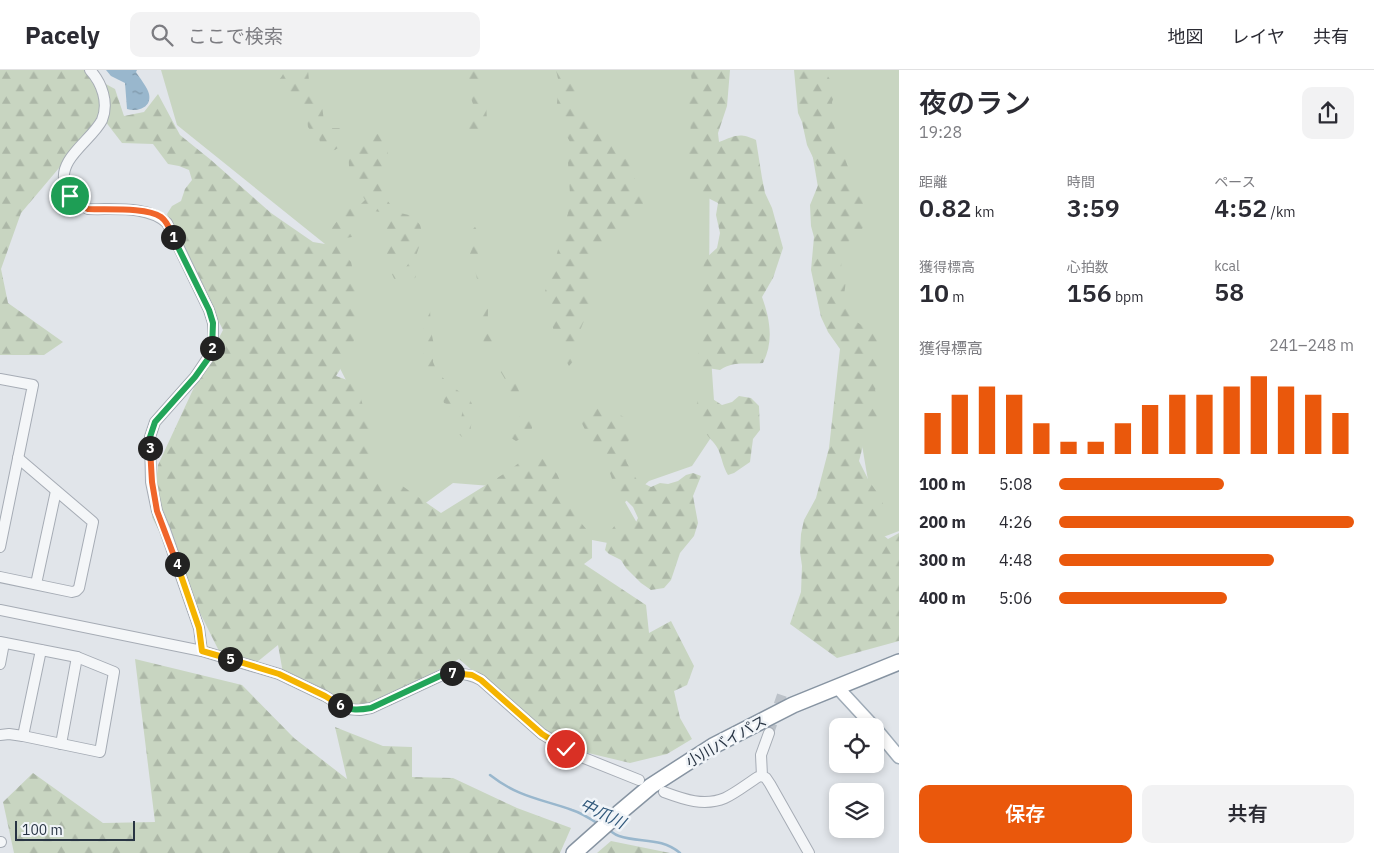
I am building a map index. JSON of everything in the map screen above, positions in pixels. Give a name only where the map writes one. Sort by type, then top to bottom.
[{"type":"highway","name":"小川バイパス","points":[[574,853],[651,786],[713,746],[794,705],[899,662]]},
{"type":"main road","points":[[837,687],[866,718]]},
{"type":"main road","points":[[884,739],[899,756]]},
{"type":"street","points":[[90,70],[104,92],[105,108],[101,121],[74,154],[66,167],[63,179],[67,191],[72,199],[88,209],[144,211],[160,217],[167,223],[209,310],[213,323],[213,344],[210,356],[195,377],[155,422],[150,437],[152,482],[157,511],[199,628],[202,651]]},
{"type":"street","points":[[0,379],[33,386],[18,458],[4,511],[0,547]]},
{"type":"street","points":[[0,577],[72,592],[76,591],[79,588],[92,522],[18,458]]},
{"type":"street","points":[[36,584],[56,490]]},
{"type":"street","points":[[0,610],[202,651],[279,674],[325,696],[346,709],[360,710],[371,708],[442,675],[452,673],[472,675],[481,680],[542,734],[579,756],[639,780]]},
{"type":"street","points":[[0,664],[2,642],[77,657],[114,672],[100,752],[23,736],[0,735]]},
{"type":"street","points":[[23,736],[41,650]]},
{"type":"street","points":[[61,744],[77,657]]},
{"type":"street","points":[[762,776],[761,755],[769,734]]},
{"type":"street","points":[[664,792],[699,802],[714,801],[725,798],[762,776]]},
{"type":"street","points":[[762,776],[770,784],[809,853]]},
{"type":"green space","points":[[0,70],[85,70],[87,74],[115,89],[124,116],[144,112],[158,94],[180,135],[271,213],[313,242],[337,246],[351,262],[358,292],[359,315],[355,338],[346,360],[336,376],[350,381],[360,395],[373,443],[365,471],[369,481],[378,483],[390,482],[401,485],[441,513],[510,470],[530,454],[547,461],[557,474],[577,518],[592,536],[592,558],[584,564],[646,605],[649,633],[671,621],[694,666],[687,685],[674,691],[680,718],[692,739],[667,754],[630,763],[559,746],[459,659],[385,698],[353,708],[283,673],[278,645],[251,667],[219,651],[152,517],[158,465],[223,330],[167,214],[172,206],[181,201],[185,189],[192,180],[189,170],[168,164],[153,144],[122,143],[105,121],[70,155],[21,213],[1,269],[8,303],[63,342],[44,355],[0,355]]},
{"type":"green space","points":[[161,70],[710,70],[709,328],[716,430],[692,466],[649,481],[625,502],[641,530],[613,544],[545,531],[527,489],[453,483],[416,510],[364,480],[351,390],[322,333],[337,263],[325,244],[177,125]]},
{"type":"green space","points":[[285,70],[308,70],[309,81],[314,86],[314,98],[322,106],[324,121],[331,128],[339,128],[346,133],[344,144],[335,150],[322,151],[319,138],[308,127],[307,119],[300,112],[297,105],[276,84]]},
{"type":"green space","points":[[466,70],[476,70],[480,77],[481,95],[486,102],[487,122],[473,133],[467,131],[468,118],[473,104],[467,87]]},
{"type":"green space","points":[[556,70],[581,70],[577,85],[578,113],[589,120],[608,138],[628,150],[632,174],[643,193],[643,208],[598,245],[590,265],[590,285],[593,299],[579,333],[577,357],[569,366],[561,353],[543,297],[568,213],[570,194],[568,163],[570,142],[558,120],[559,83]]},
{"type":"green space","points":[[690,70],[730,70],[727,106],[718,133],[719,142],[741,136],[756,140],[765,193],[772,208],[783,248],[773,278],[762,297],[770,330],[769,346],[763,363],[736,364],[720,370],[702,367],[698,353],[702,335],[704,299],[700,276],[706,258],[717,248],[720,233],[716,215],[718,203],[700,194],[690,180],[688,159],[691,138],[689,99],[692,81]]},
{"type":"green space","points":[[794,70],[827,70],[827,75],[837,90],[832,102],[835,131],[848,167],[851,185],[862,197],[864,227],[843,249],[841,268],[846,281],[844,295],[854,307],[857,322],[877,335],[880,346],[881,380],[875,390],[881,406],[876,425],[866,434],[859,461],[869,481],[881,498],[885,511],[881,527],[883,535],[888,539],[899,533],[899,641],[837,658],[790,624],[801,592],[802,566],[800,552],[804,520],[816,498],[829,448],[840,349],[828,332],[821,317],[811,270],[814,237],[811,226],[810,205],[819,183],[818,168],[807,145],[798,113]]},
{"type":"green space","points":[[798,70],[899,70],[899,531],[878,539]]},
{"type":"green space","points":[[373,130],[386,143],[388,148],[388,154],[379,180],[385,190],[387,200],[396,212],[413,216],[420,225],[423,235],[415,263],[416,277],[404,282],[396,283],[392,274],[406,267],[411,253],[406,250],[397,254],[387,254],[388,235],[382,224],[384,217],[381,212],[373,211],[365,217],[352,237],[332,240],[326,235],[346,210],[361,204],[365,200],[361,193],[356,193],[350,173],[349,160],[350,153],[357,141]]},
{"type":"green space","points":[[475,227],[481,240],[478,256],[479,274],[484,285],[480,289],[475,269],[469,257],[474,240],[472,230]]},
{"type":"green space","points":[[486,302],[489,305],[488,316],[490,326],[499,344],[495,350],[485,352],[483,344],[484,334],[479,319],[482,304]]},
{"type":"green space","points":[[427,306],[430,309],[434,345],[433,362],[436,369],[454,388],[469,398],[473,406],[470,434],[467,437],[462,437],[456,431],[462,413],[462,406],[460,403],[455,407],[444,403],[439,383],[425,363],[423,336],[424,313]]},
{"type":"green space","points":[[500,364],[512,376],[518,387],[523,404],[519,404],[506,394],[506,383],[498,368]]},
{"type":"green space","points":[[708,396],[722,405],[732,402],[739,396],[751,398],[759,406],[760,430],[753,439],[750,462],[728,475],[718,449],[702,427],[702,415],[697,406],[697,401],[698,397]]},
{"type":"green space","points":[[598,405],[608,408],[629,420],[633,430],[624,452],[627,463],[637,480],[651,487],[660,483],[668,484],[678,481],[686,475],[693,473],[701,476],[693,496],[698,523],[694,536],[680,553],[671,580],[664,588],[651,590],[626,568],[621,560],[605,550],[609,533],[616,524],[633,528],[638,518],[633,507],[614,485],[608,467],[578,416],[586,409]]},
{"type":"green space","points":[[525,413],[531,415],[532,428],[530,435],[516,441],[511,438],[514,420]]},
{"type":"green space","points":[[135,659],[242,685],[294,738],[347,779],[335,727],[383,746],[412,747],[412,777],[453,778],[517,808],[571,828],[560,853],[14,853],[3,802],[33,773],[103,823],[155,822]]},
{"type":"green space","points":[[611,841],[670,853],[597,853]]},
{"type":"water","points":[[106,70],[137,70],[136,72],[149,94],[146,106],[135,110],[127,109],[125,83],[111,76]]},
{"type":"waterway","name":"中爪川","points":[[490,775],[520,793],[576,811],[600,825]]},
{"type":"waterway","name":"中爪川","points":[[609,830],[616,835],[627,838],[658,842],[680,853]]},
{"type":"tunnel","points":[[769,733],[783,692]]},
{"type":"route","points":[[70,196],[79,205],[88,209],[144,211],[160,217],[167,223],[209,310],[213,323],[213,344],[210,356],[195,377],[155,422],[150,437],[152,482],[157,511],[199,628],[202,651],[279,674],[325,696],[346,709],[360,710],[371,708],[442,675],[452,673],[472,675],[500,696],[542,734],[566,749]]}]
